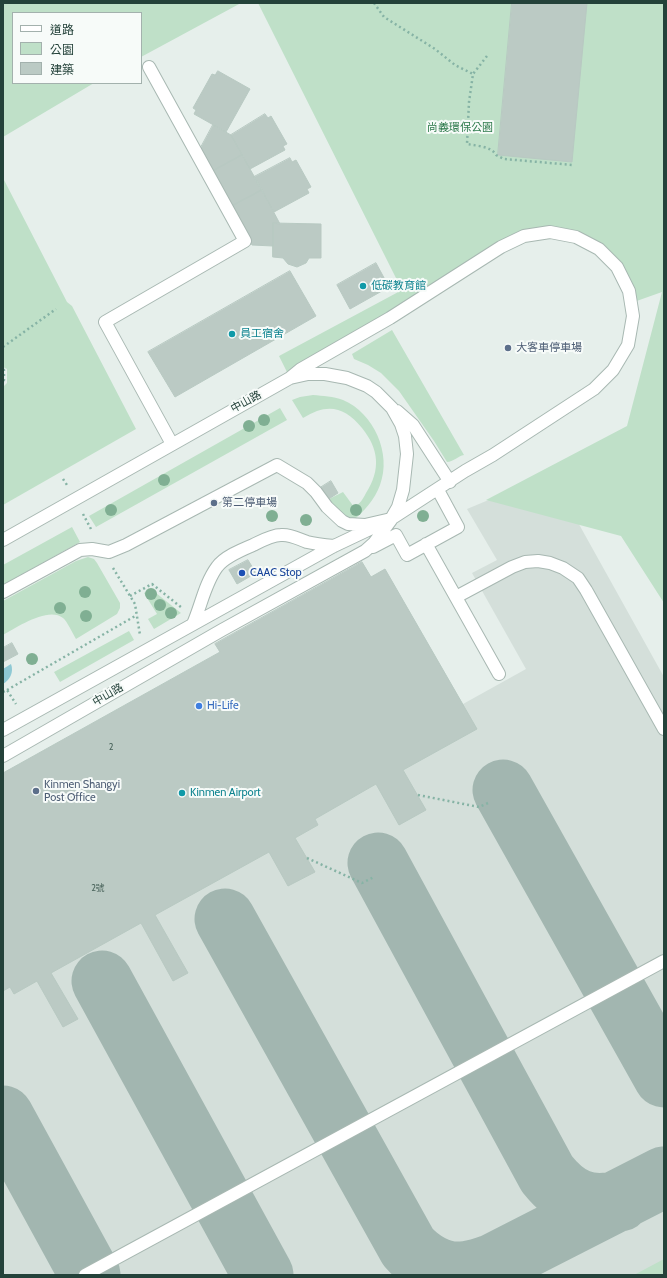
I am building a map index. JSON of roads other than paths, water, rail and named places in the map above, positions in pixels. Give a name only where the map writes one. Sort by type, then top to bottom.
[{"type":"street","points":[[150,67],[244,241],[105,322],[172,444]]},
{"type":"street","points":[[3,592],[80,550],[92,549],[109,552],[126,545],[277,465],[307,483],[327,507],[342,521],[348,524],[365,525],[391,519],[570,405],[594,388],[613,370],[628,345],[633,316],[629,291],[617,267],[599,249],[576,237],[556,233],[550,232],[524,236],[501,247],[474,263],[390,318],[301,369],[290,378]]},
{"type":"street","name":"中山路","points":[[3,540],[290,378],[308,374],[324,374],[347,378],[367,386],[376,392],[392,408],[401,424],[405,436],[407,454],[403,490],[398,507],[374,543],[365,551],[222,630],[3,756]]},
{"type":"street","points":[[392,408],[406,417],[413,424],[450,482]]},
{"type":"street","points":[[365,551],[396,535],[407,555],[458,527],[438,490]]},
{"type":"street","name":"中山路","points":[[3,730],[334,546],[391,519]]},
{"type":"street","points":[[193,624],[217,566],[246,548],[264,539],[280,534],[292,536],[306,542],[334,546]]},
{"type":"street","points":[[426,544],[499,674]]},
{"type":"street","points":[[456,597],[512,567],[525,562],[550,562],[563,568],[578,578],[586,590],[664,729]]},
{"type":"street","points":[[86,1275],[664,961]]},
{"type":"water","points":[[11,664],[11,676],[3,684],[3,669]]},
{"type":"place","name":"低碳教育館","points":[[363,286]]},
{"type":"place","name":"員工宿舍","points":[[232,334]]},
{"type":"place","name":"大客車停車場","points":[[508,348]]},
{"type":"place","name":"第二停車場","points":[[214,503]]},
{"type":"place","name":"CAAC Stop","points":[[242,573]]},
{"type":"place","name":"Hi-Life","points":[[199,706]]},
{"type":"place","name":"Kinmen Shangyi Post Office","points":[[36,791]]},
{"type":"place","name":"Kinmen Airport","points":[[182,793]]},
{"type":"park label","name":"尚義環保公園","points":[[460,128]]}]
